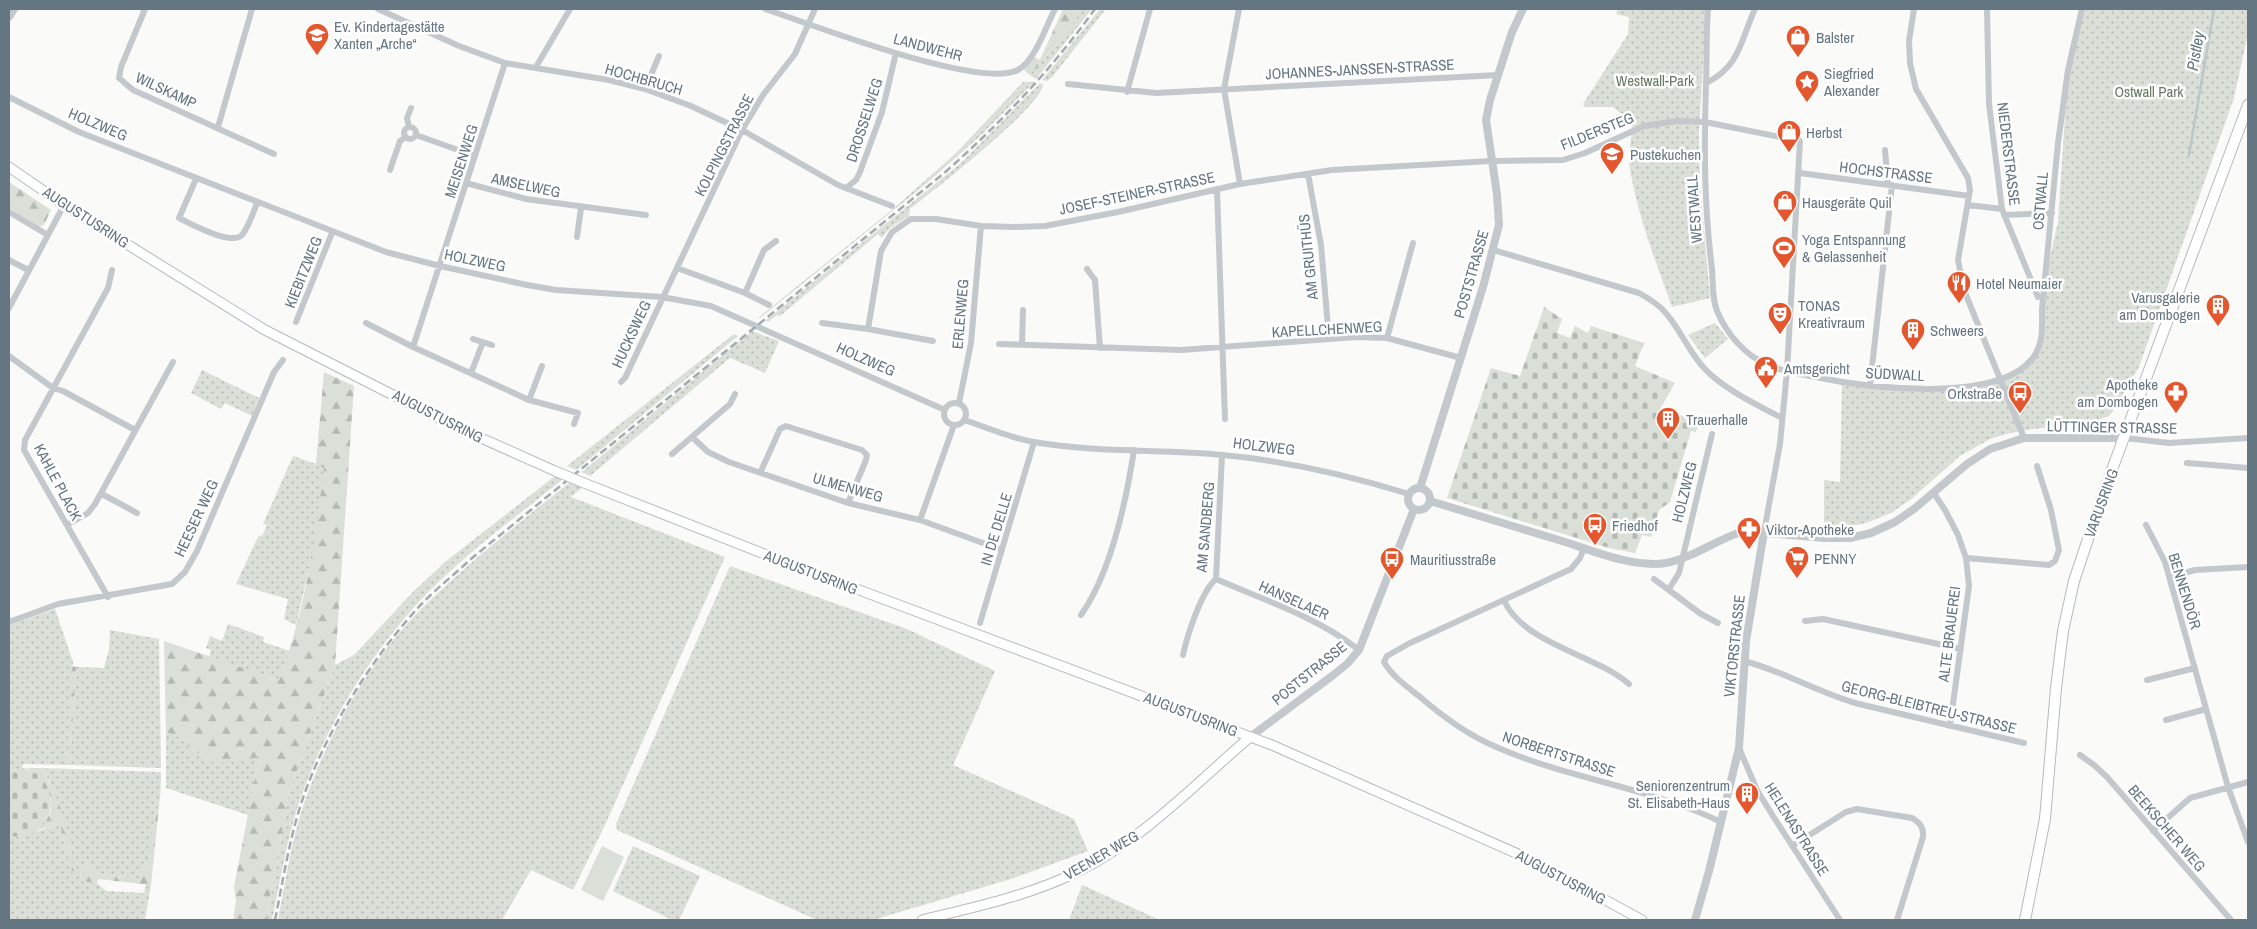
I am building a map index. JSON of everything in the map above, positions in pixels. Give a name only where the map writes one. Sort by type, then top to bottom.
[{"type":"main road","name":"VARUSRING","points":[[2026,920],[2045,819],[2056,688],[2063,631],[2074,581],[2086,543],[2248,105]]},
{"type":"main road","name":"AUGUSTUSRING","points":[[9,167],[64,205],[265,330],[452,425],[584,483],[765,555],[1250,736],[1536,862],[1642,920]]},
{"type":"main road","name":"VEENER WEG","points":[[922,920],[1025,894],[1087,867],[1143,830],[1250,736]]},
{"type":"street","points":[[9,17],[14,9]]},
{"type":"street","name":"WILSKAMP","points":[[145,9],[119,78],[132,90],[218,127],[274,154]]},
{"type":"street","points":[[218,127],[252,9]]},
{"type":"street","name":"HOCHBRUCH","points":[[378,9],[419,30],[505,63],[609,80],[691,106],[742,130],[846,188],[892,206]]},
{"type":"street","points":[[536,67],[570,9]]},
{"type":"street","name":"LANDWEHR","points":[[765,9],[930,64],[1002,74],[1020,69],[1031,57],[1055,9]]},
{"type":"street","name":"KOLPINGSTRASSE","points":[[662,297],[742,130],[763,95],[795,54],[815,9]]},
{"type":"street","points":[[1127,92],[1150,9]]},
{"type":"street","points":[[1239,9],[1224,89],[1240,184]]},
{"type":"street","name":"POSTSTRASSE","points":[[1420,488],[1461,358],[1499,225],[1497,194],[1486,120],[1512,32],[1523,9]]},
{"type":"street","name":"WESTWALL","points":[[1708,9],[1704,185],[1717,311],[1732,336],[1749,354],[1766,365],[1787,371]]},
{"type":"street","points":[[1706,83],[1720,77],[1731,65],[1748,31],[1755,9]]},
{"type":"street","points":[[1914,9],[1909,41],[1910,63],[1916,89],[1968,178],[1968,205],[1958,260],[1964,290],[2002,379],[2024,438]]},
{"type":"street","name":"NIEDERSTRASSE","points":[[1987,9],[1989,104],[2003,212],[2038,297]]},
{"type":"street","name":"OSTWALL","points":[[2002,379],[2023,368],[2032,359],[2039,347],[2042,336],[2042,309],[2058,143],[2067,79],[2082,9]]},
{"type":"street","name":"DROSSELWEG","points":[[846,188],[856,180],[864,164],[882,112],[896,53]]},
{"type":"street","points":[[645,90],[659,56]]},
{"type":"street","name":"MEISENWEG","points":[[413,347],[505,63]]},
{"type":"street","name":"JOHANNES-JANSSEN-STRASSE","points":[[1068,84],[1127,92],[1156,93],[1498,75]]},
{"type":"street","name":"HOLZWEG","points":[[9,97],[79,132],[386,252],[440,266],[556,290],[662,297],[692,302],[728,313],[945,410]]},
{"type":"street","points":[[406,138],[404,134],[408,127],[407,118],[411,108]]},
{"type":"street","name":"FILDERSTEG","points":[[1491,161],[1563,160],[1585,153],[1628,131],[1644,126],[1677,121],[1705,122],[1800,141]]},
{"type":"street","points":[[408,127],[416,131],[416,135]]},
{"type":"street","points":[[416,135],[475,156]]},
{"type":"street","points":[[390,170],[400,141],[406,138],[410,139],[416,135]]},
{"type":"street","name":"VIKTORSTRASSE","points":[[1695,920],[1739,748],[1744,660],[1752,598],[1780,444],[1787,371],[1800,173],[1800,141]]},
{"type":"street","points":[[1870,386],[1890,185],[1885,150]]},
{"type":"street","name":"JOSEF-STEINER-STRASSE","points":[[868,329],[879,258],[892,232],[906,221],[922,218],[981,226],[1045,226],[1118,212],[1240,184],[1308,174],[1366,166],[1491,161]]},
{"type":"street","name":"HOCHSTRASSE","points":[[1800,173],[1969,196]]},
{"type":"street","name":"AM GRUITHÜS","points":[[1308,174],[1321,245],[1329,339]]},
{"type":"street","points":[[196,179],[179,218],[225,238],[235,239],[242,235],[257,203]]},
{"type":"street","name":"AMSELWEG","points":[[466,183],[518,198],[581,208],[646,215]]},
{"type":"street","points":[[1217,189],[1221,348],[1225,419]]},
{"type":"street","points":[[9,308],[64,205]]},
{"type":"street","points":[[1968,205],[2003,212],[2052,213]]},
{"type":"street","points":[[577,236],[581,208]]},
{"type":"street","points":[[9,212],[48,235]]},
{"type":"street","name":"ERLENWEG","points":[[959,403],[971,343],[981,226]]},
{"type":"street","name":"KIEBITZWEG","points":[[296,322],[332,232]]},
{"type":"street","points":[[744,293],[764,250],[776,241]]},
{"type":"street","points":[[1388,338],[1413,243]]},
{"type":"street","points":[[1493,250],[1639,292],[1666,312],[1693,356],[1705,370],[1758,406],[1782,418]]},
{"type":"street","points":[[9,260],[28,270]]},
{"type":"street","points":[[677,268],[744,293],[769,305]]},
{"type":"street","name":"KAHLE PLACK","points":[[108,597],[24,450],[25,440],[108,288],[112,270]]},
{"type":"street","points":[[1087,270],[1095,280],[1100,348]]},
{"type":"street","name":"HUCKSWEG","points":[[620,382],[625,378],[662,297]]},
{"type":"street","points":[[1022,344],[1023,310]]},
{"type":"street","points":[[366,323],[413,347],[529,400],[580,410],[574,424]]},
{"type":"street","points":[[822,323],[933,341]]},
{"type":"street","name":"KAPELLCHENWEG","points":[[999,344],[1181,350],[1329,339],[1388,338],[1461,358]]},
{"type":"street","points":[[473,339],[492,345]]},
{"type":"street","points":[[471,373],[482,342]]},
{"type":"street","points":[[9,356],[52,388],[64,391],[135,430]]},
{"type":"street","name":"HEESER WEG","points":[[9,622],[58,604],[108,597],[172,584],[185,572],[197,551],[274,372],[283,360]]},
{"type":"street","points":[[67,525],[88,513],[102,494],[173,362]]},
{"type":"street","points":[[529,400],[542,366]]},
{"type":"street","name":"SÜDWALL","points":[[1787,371],[1842,383],[1911,389],[1955,388],[2002,379]]},
{"type":"street","points":[[672,454],[730,404],[735,394]]},
{"type":"street","points":[[954,403],[959,403],[965,407],[967,413],[965,420],[958,425],[954,425],[948,422],[944,416],[945,410],[954,403]]},
{"type":"street","name":"HOLZWEG","points":[[965,420],[1001,434],[1034,442],[1222,455],[1302,465],[1352,476],[1409,494]]},
{"type":"street","points":[[920,520],[954,425]]},
{"type":"street","points":[[761,471],[780,429],[786,426],[862,450],[866,455],[866,460],[848,503]]},
{"type":"street","name":"HOLZWEG","points":[[1669,589],[1679,573],[1712,434]]},
{"type":"street","name":"ULMENWEG","points":[[692,437],[708,452],[730,462],[761,471],[848,503],[920,520],[1002,550]]},
{"type":"street","name":"LÜTTINGER STRASSE","points":[[1764,532],[1825,538],[1850,538],[1871,533],[1895,522],[1967,464],[1990,449],[2024,438],[2125,438],[2169,443],[2248,438]]},
{"type":"street","name":"IN DE DELLE","points":[[980,623],[1034,442]]},
{"type":"street","points":[[1081,615],[1089,604],[1114,538],[1134,450]]},
{"type":"street","name":"AM SANDBERG","points":[[1183,655],[1186,641],[1204,598],[1211,583],[1216,579],[1222,455]]},
{"type":"street","points":[[2187,463],[2248,468]]},
{"type":"street","points":[[1966,558],[2049,565],[2056,561],[2059,550],[2051,510],[2037,466]]},
{"type":"street","points":[[1420,488],[1426,490],[1430,495],[1430,501],[1424,509],[1414,509],[1408,500],[1409,494],[1412,490],[1420,488]]},
{"type":"street","name":"ALTE BRAUEREI","points":[[1933,492],[1951,520],[1966,558],[1968,586],[1950,726]]},
{"type":"street","points":[[102,494],[137,513]]},
{"type":"street","points":[[1430,501],[1584,548],[1635,562],[1652,564],[1682,558],[1731,534],[1744,531],[1764,532]]},
{"type":"street","name":"POSTSTRASSE","points":[[1250,736],[1339,670],[1359,650],[1414,509]]},
{"type":"street","name":"BENNENDÖR","points":[[2146,525],[2165,562],[2170,577],[2228,787],[2248,842]]},
{"type":"street","points":[[1584,548],[1580,558],[1571,569],[1504,601],[1510,613],[1520,622],[1585,660],[1618,674],[1629,684]]},
{"type":"street","points":[[2170,577],[2194,570],[2248,568]]},
{"type":"street","name":"HANSELAER","points":[[1216,579],[1311,620],[1337,633],[1359,650]]},
{"type":"street","points":[[1654,579],[1701,614],[1718,623]]},
{"type":"street","name":"NORBERTSTRASSE","points":[[1504,601],[1408,644],[1388,656],[1384,662],[1393,675],[1437,712],[1471,735],[1495,747],[1523,758],[1666,800],[1721,822]]},
{"type":"street","points":[[1805,621],[1826,620],[1960,649]]},
{"type":"street","name":"GEORG-BLEIBTREU-STRASSE","points":[[1744,660],[1837,698],[2024,743]]},
{"type":"street","points":[[2147,680],[2195,668]]},
{"type":"street","points":[[2166,720],[2206,709]]},
{"type":"street","name":"HELENASTRASSE","points":[[1739,748],[1758,790],[1840,920]]},
{"type":"street","name":"BEEKSCHER WEG","points":[[2080,755],[2094,764],[2107,778],[2231,920]]},
{"type":"street","points":[[2152,831],[2190,798],[2248,782]]},
{"type":"street","points":[[1792,846],[1846,812],[1857,809],[1912,818],[1919,823],[1923,830],[1923,837],[1897,920]]},
{"type":"green space","points":[[1063,9],[1083,9],[1057,44],[1030,75],[1024,70],[1034,57],[1040,60]]},
{"type":"green space","points":[[1083,9],[1092,9],[1036,79],[1030,75],[1057,44]]},
{"type":"green space","points":[[1100,9],[1106,9],[1053,76],[1047,81],[1042,80]]},
{"type":"green space","name":"Westwall-Park","points":[[1618,9],[1706,9],[1699,134],[1700,185],[1710,298],[1672,307],[1647,235],[1632,181],[1629,157],[1632,123],[1613,107],[1585,107],[1583,104],[1628,34],[1629,17],[1616,14]]},
{"type":"green space","name":"Ostwall Park","points":[[2084,9],[2248,9],[2248,33],[2234,98],[2139,367],[2109,416],[2087,424],[2033,429],[1990,439],[1960,456],[1910,500],[1891,513],[1866,523],[1824,527],[1824,480],[1840,482],[1842,383],[1955,387],[2014,374],[2039,347],[2046,275],[2058,222],[2068,70]]},
{"type":"green space","points":[[1023,82],[1034,82],[979,137],[927,183],[758,318],[893,209],[955,154]]},
{"type":"green space","points":[[1040,83],[1043,85],[1038,96],[1024,111],[984,149],[910,209],[909,216],[890,228],[882,238],[878,234],[780,316],[777,315],[768,322],[765,321],[961,163]]},
{"type":"green space","points":[[9,182],[51,210],[44,225],[39,227],[9,208]]},
{"type":"green space","points":[[1544,307],[1562,319],[1557,333],[1570,338],[1575,326],[1588,333],[1591,326],[1644,343],[1635,366],[1675,383],[1660,409],[1699,421],[1696,432],[1691,431],[1670,502],[1659,510],[1651,537],[1642,535],[1635,553],[1609,548],[1447,498],[1491,368],[1520,376]]},
{"type":"green space","points":[[1715,323],[1728,339],[1705,358],[1688,335]]},
{"type":"green space","points":[[752,331],[779,341],[765,373],[730,358],[590,476],[582,472]]},
{"type":"green space","points":[[734,334],[738,336],[576,470],[567,466]]},
{"type":"green space","points":[[202,370],[259,398],[252,416],[225,403],[221,409],[191,393]]},
{"type":"green space","points":[[324,372],[354,386],[335,665],[289,792],[266,920],[233,920],[236,901],[234,887],[259,757],[231,762],[209,762],[200,753],[188,754],[188,740],[166,732],[164,641],[279,680],[296,629],[308,576],[317,522],[324,468],[316,464]]},
{"type":"green space","points":[[293,456],[325,467],[315,542],[296,625],[284,619],[288,599],[236,584],[256,541],[260,535],[262,536],[267,525],[263,524]]},
{"type":"green space","points":[[555,476],[563,479],[480,545],[422,599],[388,639],[357,683],[329,732],[307,781],[290,834],[272,920],[266,920],[289,792],[335,665],[354,655],[412,593],[445,562]]},
{"type":"green space","points":[[570,482],[583,487],[571,497],[725,557],[605,825],[573,890],[531,870],[502,920],[278,920],[293,841],[307,795],[341,719],[370,671],[404,627],[440,590]]},
{"type":"green space","points":[[730,566],[907,629],[995,671],[953,765],[1074,819],[1088,851],[1011,879],[873,920],[817,920],[617,830],[616,824]]},
{"type":"green space","points":[[55,609],[73,662],[67,765],[23,764],[22,768],[9,771],[9,625]]},
{"type":"green space","points":[[228,624],[264,637],[263,642],[290,651],[279,680],[209,657],[211,650],[206,648],[210,636],[222,641]]},
{"type":"green space","points":[[110,630],[159,639],[161,768],[70,765],[76,667],[104,668],[109,649]]},
{"type":"green space","points":[[72,666],[76,667],[70,765],[67,765]]},
{"type":"green space","points":[[166,732],[188,740],[205,760],[259,757],[248,815],[166,788]]},
{"type":"green space","points":[[22,768],[36,774],[45,783],[50,795],[50,808],[46,821],[38,830],[25,836],[9,836],[9,771]]},
{"type":"green space","points":[[27,768],[41,768],[55,794],[69,836],[74,880],[60,824],[38,830],[45,823],[51,811],[51,798],[37,776]]},
{"type":"green space","points":[[41,768],[161,772],[157,812],[140,879],[93,873],[84,865],[80,874],[82,881],[97,883],[106,891],[144,893],[146,884],[151,885],[145,920],[9,920],[9,836],[19,837],[60,824],[73,876],[50,782]]},
{"type":"green space","points":[[161,787],[151,885],[98,879],[97,883],[82,881],[80,874],[83,865],[90,867],[93,873],[140,879],[157,813]]},
{"type":"green space","points":[[602,846],[624,857],[603,901],[581,890]]},
{"type":"green space","points":[[633,846],[700,876],[679,920],[672,920],[613,891]]},
{"type":"green space","points":[[1082,885],[1160,920],[1069,920]]},
{"type":"waterway","name":"Pistley","points":[[2189,155],[2214,9]]},
{"type":"railway","points":[[275,920],[293,831],[311,776],[350,700],[382,652],[416,610],[472,558],[943,174],[985,136],[1024,96],[1095,9]]},
{"type":"place","name":"Ev. Kindertagestätte Xanten „Arche“","points":[[317,56]]},
{"type":"place","name":"Balster","points":[[1798,58]]},
{"type":"place","name":"Siegfried Alexander","points":[[1807,103]]},
{"type":"place","name":"Herbst","points":[[1789,153]]},
{"type":"place","name":"Pustekuchen","points":[[1612,175]]},
{"type":"place","name":"Hausgeräte Quil","points":[[1785,223]]},
{"type":"place","name":"Yoga Entspannung & Gelassenheit","points":[[1784,269]]},
{"type":"place","name":"Hotel Neumaier","points":[[1959,304]]},
{"type":"place","name":"Varusgalerie am Dombogen","points":[[2218,327]]},
{"type":"place","name":"TONAS Kreativraum","points":[[1780,335]]},
{"type":"place","name":"Schweers","points":[[1913,351]]},
{"type":"place","name":"Amtsgericht","points":[[1766,389]]},
{"type":"place","name":"Orkstraße","points":[[2020,414]]},
{"type":"place","name":"Apotheke am Dombogen","points":[[2176,414]]},
{"type":"place","name":"Trauerhalle","points":[[1668,440]]},
{"type":"place","name":"Friedhof","points":[[1595,546]]},
{"type":"place","name":"Viktor-Apotheke","points":[[1749,550]]},
{"type":"place","name":"PENNY","points":[[1797,579]]},
{"type":"place","name":"Mauritiusstraße","points":[[1392,580]]},
{"type":"place","name":"Seniorenzentrum St. Elisabeth-Haus","points":[[1747,815]]}]
